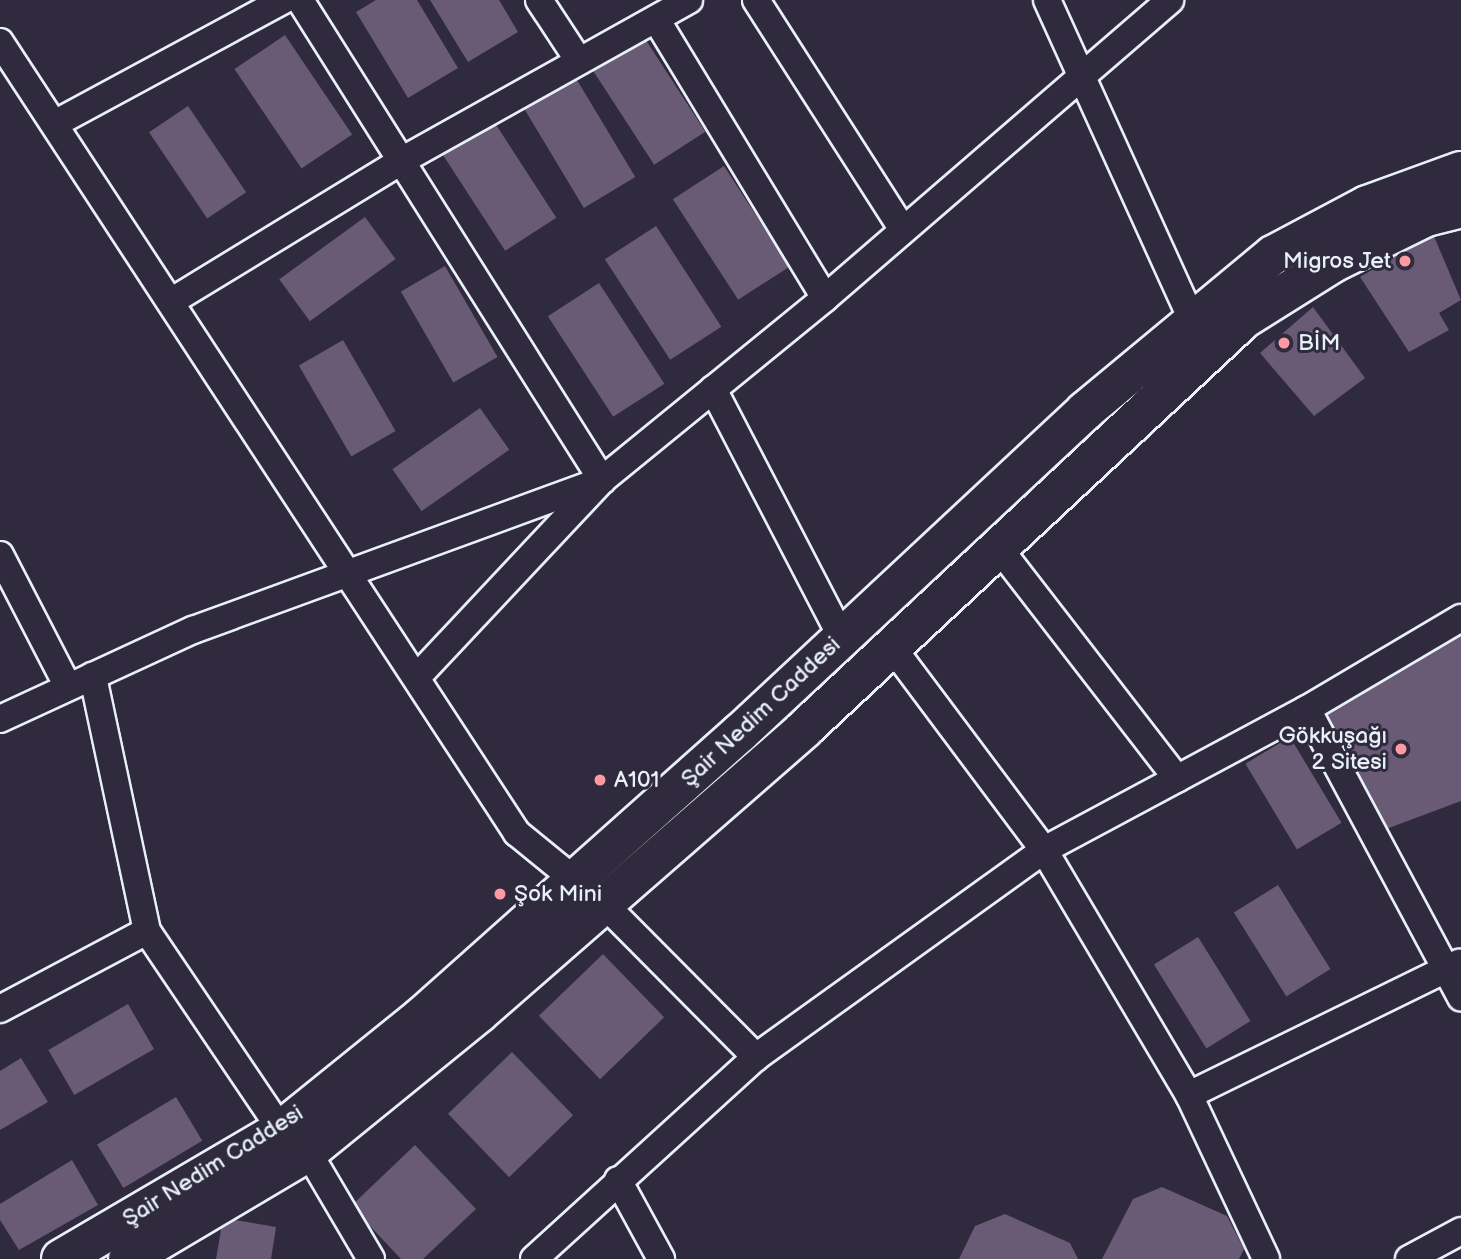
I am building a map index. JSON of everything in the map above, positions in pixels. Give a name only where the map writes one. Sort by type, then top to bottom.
[{"type":"street","points":[[58,122],[284,0]]},
{"type":"street","points":[[300,0],[602,480]]},
{"type":"street","points":[[539,0],[579,61]]},
{"type":"street","points":[[173,301],[401,161],[689,0]]},
{"type":"street","points":[[756,0],[903,230]]},
{"type":"street","points":[[1047,0],[1080,81],[1192,319]]},
{"type":"street","points":[[417,677],[602,480],[825,298],[1080,81],[1170,0]]},
{"type":"street","points":[[656,19],[825,298]]},
{"type":"street","points":[[0,42],[58,122],[517,833],[573,882],[604,904],[756,1057]]},
{"type":"street","name":"Şair Nedim Caddesi","points":[[61,1259],[294,1141],[421,1017],[1192,319],[1273,256],[1367,205],[1461,171]]},
{"type":"street","points":[[128,1259],[294,1141],[604,904],[892,647],[1244,319],[1333,263],[1426,217],[1461,208]]},
{"type":"street","points":[[713,389],[842,638]]},
{"type":"street","points":[[0,719],[193,630],[352,575],[602,480]]},
{"type":"street","points":[[998,547],[1177,779]]},
{"type":"street","points":[[0,555],[68,688]]},
{"type":"street","points":[[534,1259],[756,1057],[1044,850],[1307,709],[1461,618]]},
{"type":"street","points":[[892,647],[1044,850],[1189,1095],[1266,1259]]},
{"type":"street","points":[[93,676],[147,931],[294,1141],[371,1259]]},
{"type":"street","points":[[1307,709],[1453,966],[1461,998]]},
{"type":"street","points":[[0,1009],[147,931]]},
{"type":"street","points":[[1189,1095],[1453,966]]},
{"type":"street","points":[[618,1180],[661,1259]]},
{"type":"street","points":[[1409,1259],[1461,1231]]},
{"type":"building","points":[[376,0],[417,0],[458,68],[408,98],[356,12]]},
{"type":"building","points":[[430,0],[499,0],[518,32],[468,62]]},
{"type":"building","points":[[640,31],[705,132],[654,165],[589,64]]},
{"type":"building","points":[[285,35],[352,134],[302,169],[234,69]]},
{"type":"building","points":[[574,75],[635,177],[584,208],[523,106]]},
{"type":"building","points":[[188,106],[246,192],[207,219],[149,132]]},
{"type":"building","points":[[491,117],[556,218],[505,251],[440,150]]},
{"type":"building","points":[[724,166],[789,267],[738,300],[673,199]]},
{"type":"building","points":[[365,217],[396,259],[310,321],[279,279]]},
{"type":"building","points":[[656,226],[721,327],[670,360],[605,259]]},
{"type":"building","points":[[1433,234],[1461,300],[1439,313],[1449,330],[1409,352],[1360,277]]},
{"type":"building","points":[[445,266],[498,357],[453,382],[401,292]]},
{"type":"building","points":[[599,283],[664,384],[613,417],[548,316]]},
{"type":"building","points":[[1313,307],[1365,378],[1314,416],[1260,353]]},
{"type":"building","points":[[343,340],[396,431],[351,456],[299,366]]},
{"type":"building","points":[[480,408],[509,450],[422,511],[392,469]]},
{"type":"building","name":"Gökkuşağı 2 Sitesi","points":[[1461,613],[1461,801],[1381,831],[1316,697]]},
{"type":"building","points":[[1290,737],[1342,823],[1297,849],[1245,764]]},
{"type":"building","points":[[1278,885],[1330,969],[1286,997],[1234,913]]},
{"type":"building","points":[[1198,937],[1250,1021],[1206,1049],[1154,965]]},
{"type":"building","points":[[603,954],[664,1017],[600,1079],[539,1016]]},
{"type":"building","points":[[128,1004],[154,1049],[74,1095],[48,1050]]},
{"type":"building","points":[[512,1052],[573,1115],[509,1177],[448,1114]]},
{"type":"building","points":[[21,1058],[48,1102],[0,1130],[0,1071]]},
{"type":"building","points":[[176,1097],[202,1141],[123,1188],[97,1144]]},
{"type":"building","points":[[415,1145],[476,1209],[423,1259],[401,1259],[351,1206]]},
{"type":"building","points":[[72,1160],[98,1205],[19,1250],[0,1220],[0,1204]]},
{"type":"building","points":[[1162,1187],[1227,1216],[1244,1249],[1239,1259],[1102,1259],[1133,1199]]},
{"type":"building","points":[[1005,1214],[1070,1243],[1078,1259],[959,1259],[975,1226]]},
{"type":"building","points":[[223,1218],[276,1227],[271,1259],[216,1259]]},
{"type":"place","name":"Migros Jet","points":[[1405,261]]},
{"type":"place","name":"BİM","points":[[1284,343]]},
{"type":"place","name":"Gökkuşağı 2 Sitesi","points":[[1401,749]]},
{"type":"place","name":"A101","points":[[600,780]]},
{"type":"place","name":"Şok Mini","points":[[500,894]]}]
